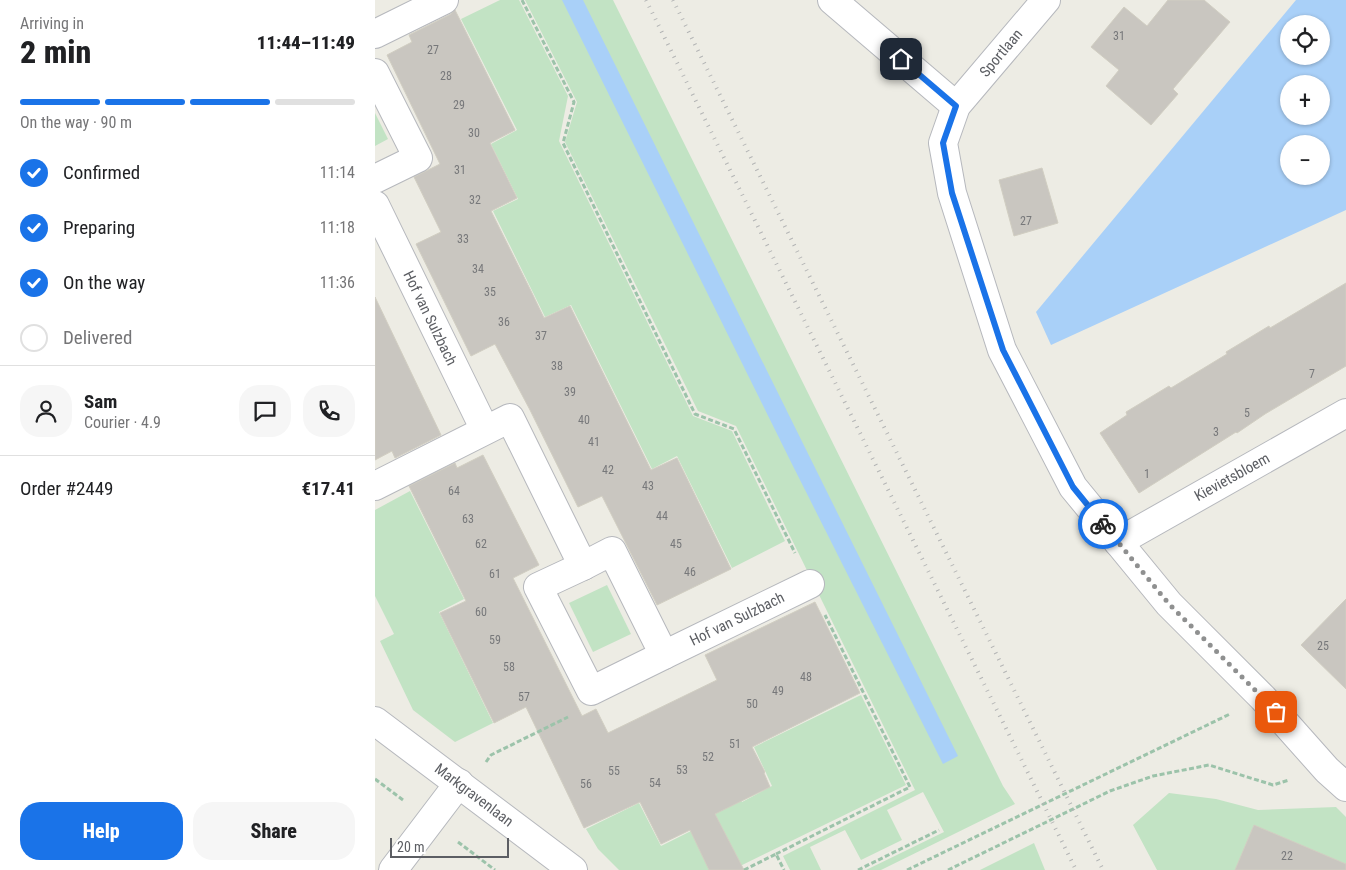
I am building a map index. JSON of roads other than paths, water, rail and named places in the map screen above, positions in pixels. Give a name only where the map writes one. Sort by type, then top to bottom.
[{"type":"street","points":[[375,34],[444,0]]},
{"type":"street","points":[[832,0],[956,106],[943,143],[952,193],[1003,350],[1073,487],[1169,604],[1263,698],[1337,778]]},
{"type":"street","name":"Sportlaan","points":[[956,106],[1046,0]]},
{"type":"street","points":[[375,73],[418,158],[375,179]]},
{"type":"street","name":"Hof van Sulzbach","points":[[375,205],[485,430]]},
{"type":"street","name":"Kievietsbloem","points":[[1118,542],[1346,413]]},
{"type":"street","points":[[375,486],[510,418],[583,566],[612,551],[663,655]]},
{"type":"street","name":"Hof van Sulzbach","points":[[583,566],[538,587],[591,691],[810,584]]},
{"type":"street","name":"Markgravenlaan","points":[[375,720],[573,870]]},
{"type":"street","points":[[393,870],[462,786]]},
{"type":"water","points":[[562,0],[583,0],[958,756],[943,764],[791,462]]},
{"type":"water","points":[[1296,0],[1346,0],[1346,210],[1051,345],[1036,312],[1280,19],[1280,65],[1330,65],[1330,15],[1284,15]]},
{"type":"railway","points":[[646,0],[1076,870]]},
{"type":"railway","points":[[673,0],[1103,870]]}]
